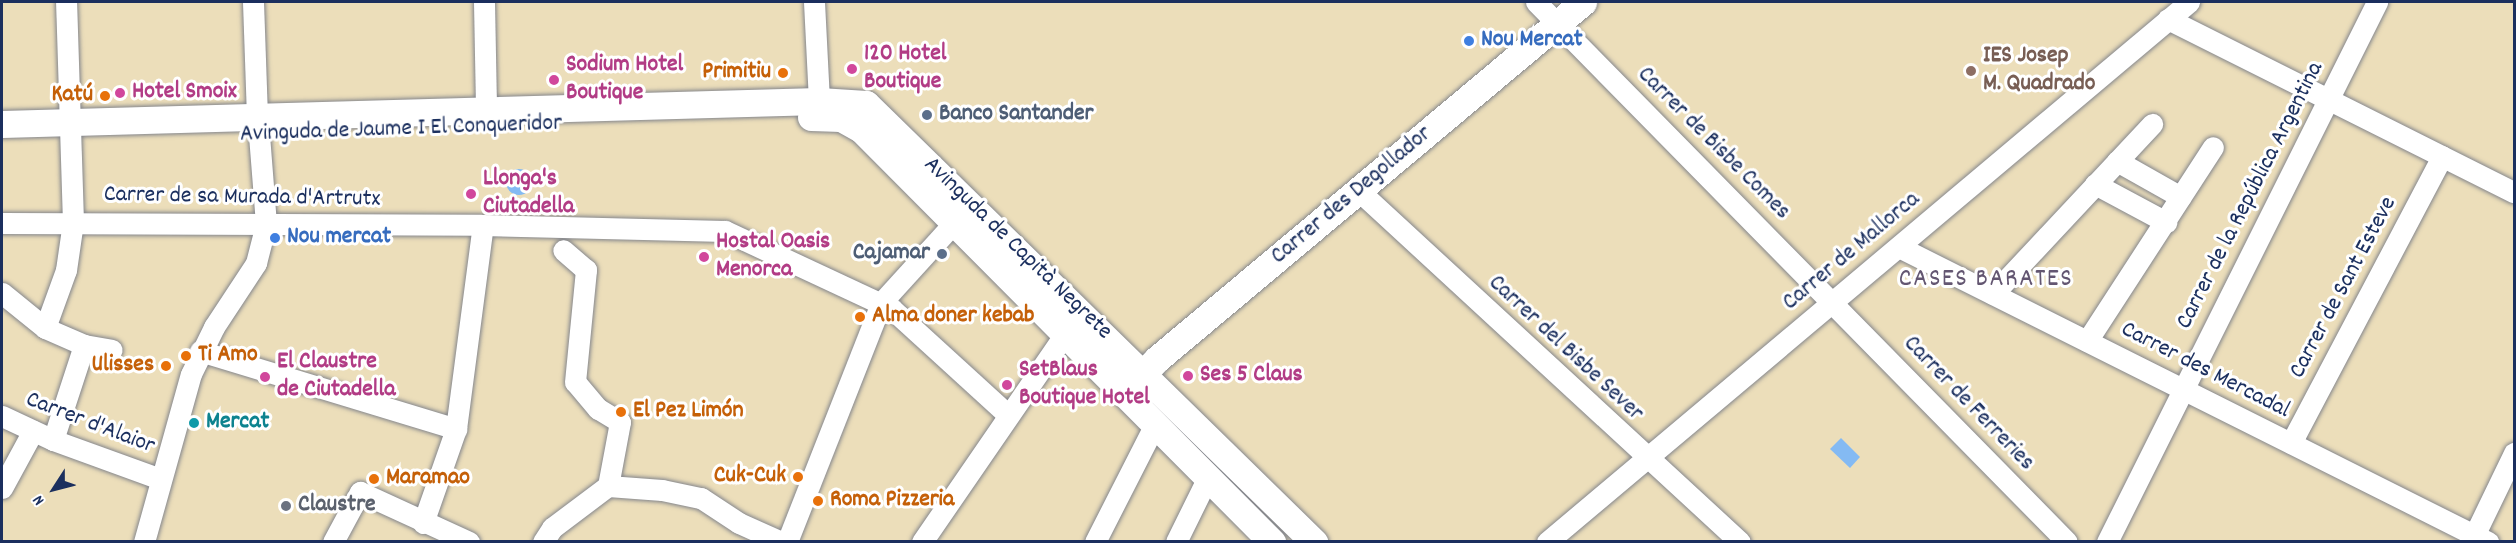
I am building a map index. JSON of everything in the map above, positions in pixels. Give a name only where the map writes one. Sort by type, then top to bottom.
[{"type":"street","points":[[45,328],[66,270],[73,222],[66,2]]},
{"type":"street","points":[[144,542],[160,479],[200,351],[256,263],[266,224],[258,126],[253,2]]},
{"type":"street","points":[[484,2],[487,119]]},
{"type":"street","points":[[814,2],[829,109]]},
{"type":"street","name":"Carrer de Bisbe Comes","points":[[1536,2],[1833,301]]},
{"type":"street","name":"Carrer des Degollador","points":[[1125,394],[1142,372],[1583,2]]},
{"type":"street","name":"Carrer de Mallorca","points":[[1547,542],[2189,2]]},
{"type":"street","name":"Carrer de la República Argentina","points":[[2107,542],[2377,2]]},
{"type":"street","points":[[2168,19],[2514,192]]},
{"type":"street","name":"Avinguda de Capità Negrete","points":[[829,109],[866,104],[878,112],[1063,332],[1273,542]]},
{"type":"street","name":"Avinguda de Jaume I El Conqueridor","points":[[2,126],[69,130],[829,109]]},
{"type":"street","points":[[1993,294],[2152,124]]},
{"type":"street","points":[[2086,341],[2213,147]]},
{"type":"street","name":"Carrer de Sant Esteve","points":[[2291,443],[2442,156]]},
{"type":"street","points":[[2117,161],[2181,197]]},
{"type":"street","points":[[2096,184],[2161,229]]},
{"type":"street","name":"Carrer del Bisbe Sever","points":[[1358,190],[1740,542]]},
{"type":"street","points":[[787,542],[881,303],[963,213]]},
{"type":"street","name":"Avinguda de Capità Negrete","points":[[963,213],[1083,313],[1314,542]]},
{"type":"street","name":"Carrer de sa Murada d'Artrutx","points":[[2,223],[266,224],[481,230],[725,231],[881,303],[1007,414]]},
{"type":"street","points":[[423,523],[456,429],[481,230]]},
{"type":"street","name":"Carrer des Mercadal","points":[[1899,247],[2478,539]]},
{"type":"street","points":[[563,250],[586,270],[575,382],[598,409],[620,422],[608,486]]},
{"type":"street","points":[[2,293],[45,328],[84,345],[112,350]]},
{"type":"street","name":"Carrer de Ferreries","points":[[1833,301],[2067,542]]},
{"type":"street","points":[[922,542],[1063,332],[1083,313]]},
{"type":"street","points":[[52,440],[84,345]]},
{"type":"street","points":[[200,351],[456,429]]},
{"type":"street","name":"Carrer d'Alaior","points":[[2,416],[52,440],[160,479]]},
{"type":"street","points":[[1095,542],[1155,424]]},
{"type":"street","points":[[2,488],[33,431]]},
{"type":"street","points":[[2478,539],[2514,453]]},
{"type":"street","points":[[1176,542],[1208,477],[1227,456]]},
{"type":"street","points":[[543,542],[552,528],[608,486],[662,490],[701,498],[739,523],[781,542]]},
{"type":"street","points":[[333,542],[360,492],[423,523],[469,542]]},
{"type":"street","points":[[1273,542],[1293,521]]},
{"type":"water","points":[[519,169],[528,173],[532,182],[528,191],[519,195],[510,191],[506,182],[510,173]]},
{"type":"water","points":[[1841,438],[1860,457],[1850,468],[1830,449]]},
{"type":"place","name":"Nou Mercat","points":[[1469,41]]},
{"type":"place","name":"120 Hotel Boutique","points":[[852,69]]},
{"type":"place","name":"IES Josep M. Quadrado","points":[[1971,71]]},
{"type":"place","name":"Primitiu","points":[[783,73]]},
{"type":"place","name":"Sodium Hotel Boutique","points":[[554,80]]},
{"type":"place","name":"Hotel Smoix","points":[[120,93]]},
{"type":"place","name":"Katú","points":[[105,96]]},
{"type":"place","name":"Banco Santander","points":[[927,115]]},
{"type":"place","name":"Llonga's Ciutadella","points":[[471,194]]},
{"type":"place","name":"Nou mercat","points":[[275,238]]},
{"type":"place","name":"Cajamar","points":[[942,254]]},
{"type":"place","name":"Hostal Oasis Menorca","points":[[704,257]]},
{"type":"place","name":"Alma doner kebab","points":[[860,317]]},
{"type":"place","name":"Ti Amo","points":[[186,356]]},
{"type":"place","name":"Ulisses","points":[[166,366]]},
{"type":"place","name":"Ses 5 Claus","points":[[1188,376]]},
{"type":"place","name":"El Claustre de Ciutadella","points":[[265,377]]},
{"type":"place","name":"SetBlaus Boutique Hotel","points":[[1007,385]]},
{"type":"place","name":"El Pez Limón","points":[[621,412]]},
{"type":"place","name":"Mercat","points":[[194,423]]},
{"type":"place","name":"Cuk-Cuk","points":[[798,477]]},
{"type":"place","name":"Maramao","points":[[374,479]]},
{"type":"place","name":"Roma Pizzeria","points":[[818,501]]},
{"type":"place","name":"Claustre","points":[[286,506]]},
{"type":"district","name":"CASES BARATES","points":[[1986,280]]}]
